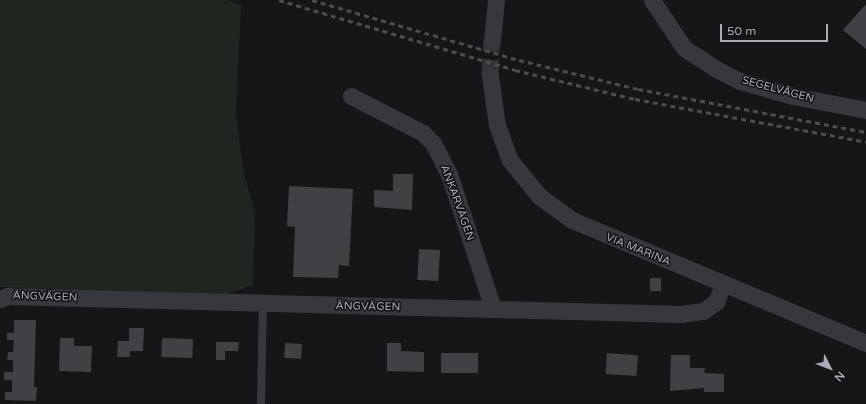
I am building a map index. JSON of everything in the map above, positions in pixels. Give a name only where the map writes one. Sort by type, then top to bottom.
[{"type":"street","points":[[492,41],[496,0]]},
{"type":"street","name":"SEGELVÄGEN","points":[[652,0],[684,48],[716,70],[740,81],[793,96],[866,110]]},
{"type":"street","name":"VIA MARINA","points":[[490,76],[497,125],[510,160],[539,196],[572,220],[604,236],[866,343]]},
{"type":"street","name":"ANKARVÄGEN","points":[[351,96],[423,133],[433,143],[449,174],[494,309]]},
{"type":"street","name":"ÄNGVÄGEN","points":[[0,299],[8,296],[681,314],[703,311],[716,302],[723,285]]},
{"type":"lane","points":[[261,404],[263,304]]},
{"type":"shaded area","points":[[0,0],[227,0],[241,5],[236,112],[243,169],[255,214],[253,285],[224,295],[0,287]]},
{"type":"building","points":[[865,5],[866,6],[866,49],[843,30]]},
{"type":"building","points":[[393,174],[413,174],[412,210],[374,207],[374,190],[393,191]]},
{"type":"building","points":[[289,186],[353,189],[349,266],[339,265],[338,278],[293,277],[295,227],[287,226]]},
{"type":"building","points":[[419,249],[440,250],[438,281],[417,280]]},
{"type":"building","points":[[650,278],[661,278],[661,291],[650,291]]},
{"type":"building","points":[[14,320],[36,320],[34,387],[37,387],[36,401],[5,400],[5,392],[12,392],[12,380],[4,380],[4,372],[13,372],[13,360],[7,360],[8,352],[13,352],[14,340],[7,340],[7,333],[14,333]]},
{"type":"building","points":[[129,328],[144,328],[143,351],[130,351],[130,357],[117,357],[118,341],[129,341]]},
{"type":"building","points":[[60,338],[74,338],[74,346],[92,346],[91,372],[59,371]]},
{"type":"building","points":[[162,338],[193,339],[192,358],[161,357]]},
{"type":"building","points":[[216,342],[239,342],[238,351],[225,351],[225,360],[216,360]]},
{"type":"building","points":[[285,343],[302,344],[301,359],[284,358]]},
{"type":"building","points":[[387,343],[401,343],[401,351],[424,352],[424,372],[387,371]]},
{"type":"building","points":[[441,353],[478,353],[478,373],[441,373]]},
{"type":"building","points":[[607,353],[638,355],[636,376],[606,374]]},
{"type":"building","points":[[671,355],[690,355],[690,368],[705,368],[704,373],[724,374],[724,392],[704,392],[704,388],[670,391]]},
{"type":"tunnel","points":[[490,76],[492,41]]},
{"type":"railway","points":[[279,0],[515,70],[635,99],[866,142]]},
{"type":"railway","points":[[312,0],[519,60],[638,89],[866,132]]}]
